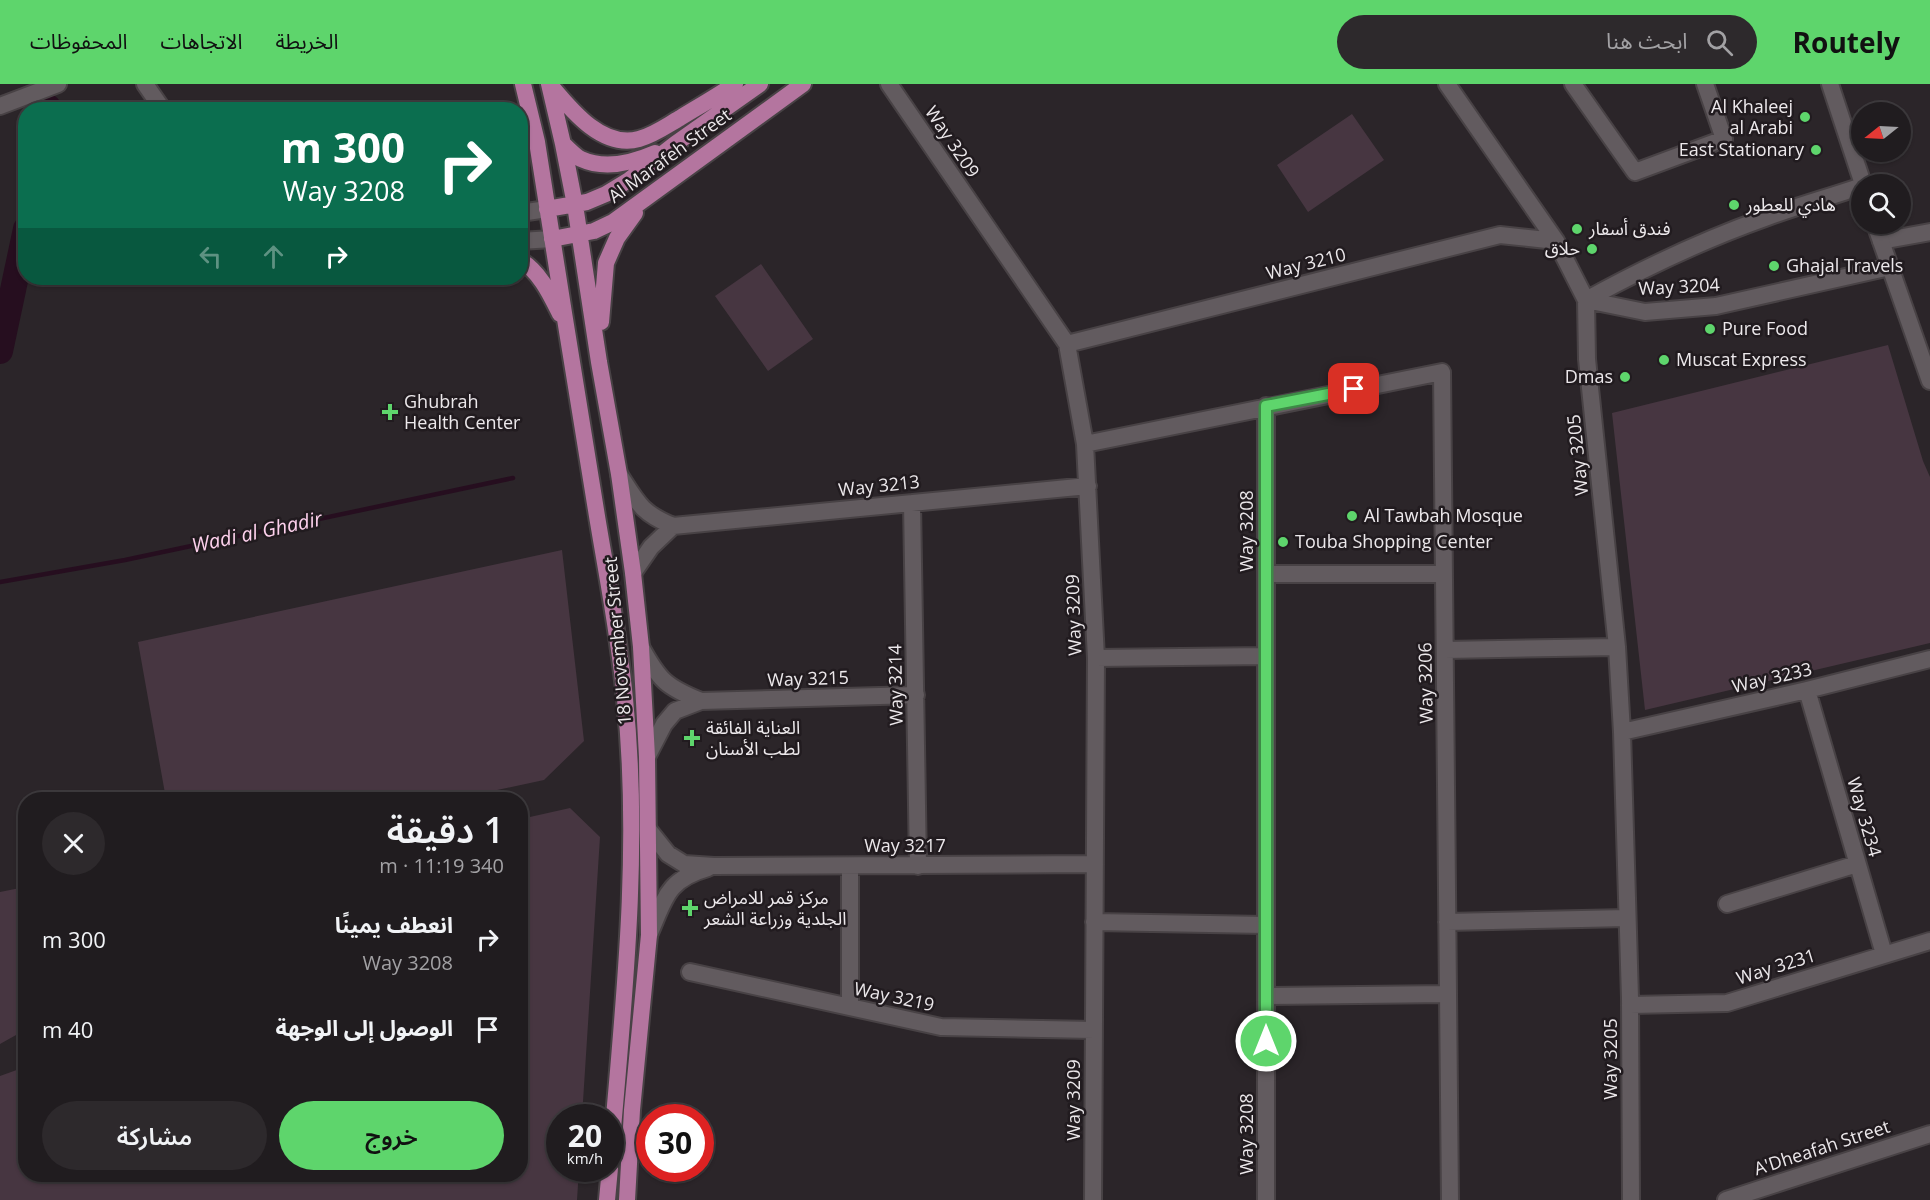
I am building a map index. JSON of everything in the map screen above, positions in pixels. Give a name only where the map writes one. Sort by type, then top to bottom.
[{"type":"main road","name":"18 November Street","points":[[523,84],[527,102]]},
{"type":"main road","name":"18 November Street","points":[[549,84],[575,205],[619,474],[641,647],[647,758],[649,934],[632,1110],[627,1200]]},
{"type":"main road","points":[[549,84],[575,115],[588,126],[604,135],[636,140],[655,134],[735,84]]},
{"type":"main road","name":"Al Marafeh Street","points":[[547,209],[587,202],[621,184],[760,84]]},
{"type":"main road","name":"Al Marafeh Street","points":[[552,239],[594,231],[613,222],[803,84]]},
{"type":"main road","name":"18 November Street","points":[[528,105],[537,142],[625,699],[631,869],[615,1104]]},
{"type":"main road","points":[[563,144],[580,159],[616,165],[636,161],[675,144]]},
{"type":"main road","points":[[599,362],[601,302],[606,263],[617,238],[637,210],[651,196]]},
{"type":"main road","points":[[528,265],[542,281],[567,326]]},
{"type":"main road","points":[[608,1200],[609,1182]]},
{"type":"street","points":[[0,106],[58,84]]},
{"type":"street","points":[[145,84],[157,102]]},
{"type":"street","name":"Way 3209","points":[[890,84],[1067,344],[1085,444],[1096,658],[1093,1200]]},
{"type":"street","name":"Way 3205","points":[[1447,84],[1556,241],[1586,300],[1587,359],[1617,647],[1622,732],[1630,1005],[1631,1200]]},
{"type":"street","points":[[1573,84],[1635,172],[1724,139],[1705,84]]},
{"type":"street","points":[[1831,84],[1859,174]]},
{"type":"street","name":"Way 3204","points":[[1586,300],[1631,275],[1695,246],[1766,218],[1851,189]]},
{"type":"street","points":[[528,212],[547,209]]},
{"type":"street","points":[[1881,241],[1930,232]]},
{"type":"street","points":[[1879,234],[1930,381]]},
{"type":"street","name":"Way 3210","points":[[1067,344],[1500,235],[1556,241]]},
{"type":"street","points":[[528,240],[552,239]]},
{"type":"street","name":"Way 3204","points":[[1586,300],[1646,312],[1716,306],[1890,267]]},
{"type":"street","name":"Way 3206","points":[[1266,406],[1442,372],[1450,1200]]},
{"type":"street","points":[[1085,444],[1266,406]]},
{"type":"street","name":"Way 3208","points":[[1266,406],[1266,1200]]},
{"type":"street","points":[[619,474],[641,508],[653,518],[673,526],[651,547],[633,573]]},
{"type":"street","name":"Way 3213","points":[[673,526],[1088,486]]},
{"type":"street","name":"Way 3214","points":[[912,503],[918,866]]},
{"type":"street","points":[[1266,574],[1444,574]]},
{"type":"street","name":"Way 3215","points":[[641,647],[657,675],[675,691],[701,701]]},
{"type":"street","points":[[1445,650],[1617,647]]},
{"type":"street","points":[[1096,658],[1266,656]]},
{"type":"street","name":"Way 3233","points":[[1622,732],[1930,659]]},
{"type":"street","name":"Way 3234","points":[[1807,690],[1884,954]]},
{"type":"street","name":"Way 3215","points":[[647,758],[664,724],[675,711],[701,701],[916,695]]},
{"type":"street","name":"Way 3217","points":[[648,829],[668,854],[684,864],[918,866],[1095,864]]},
{"type":"street","points":[[1727,904],[1857,864]]},
{"type":"street","name":"Way 3217","points":[[649,934],[676,881],[691,873],[714,866]]},
{"type":"street","points":[[850,866],[850,1007]]},
{"type":"street","points":[[1447,922],[1627,918]]},
{"type":"street","points":[[1094,922],[1266,925]]},
{"type":"street","name":"Way 3231","points":[[1630,1005],[1727,1003],[1930,940]]},
{"type":"street","name":"Way 3219","points":[[690,972],[941,1027],[1094,1030]]},
{"type":"street","points":[[1266,996],[1448,994]]},
{"type":"street","name":"A'Dheafah Street","points":[[1726,1200],[1930,1134]]},
{"type":"shaded area","points":[[1352,114],[1384,160],[1308,212],[1277,165]]},
{"type":"shaded area","points":[[761,264],[813,339],[768,371],[715,296]]},
{"type":"shaded area","points":[[1888,345],[1923,461],[1930,477],[1930,643],[1645,710],[1612,413]]},
{"type":"shaded area","points":[[562,550],[584,741],[544,780],[488,792],[165,792],[138,642]]},
{"type":"shaded area","points":[[570,808],[600,837],[583,1104],[546,1104],[546,1182],[578,1182],[577,1200],[0,1200],[0,1076],[18,1070],[18,1182],[528,1182],[528,817]]},
{"type":"shaded area","points":[[18,888],[18,1034],[0,1044],[0,892]]},
{"type":"waterway","name":"Wadi al Ghadir","points":[[0,351],[18,267]]},
{"type":"waterway","name":"Wadi al Ghadir","points":[[0,582],[125,560],[513,478]]},
{"type":"place","name":"Al Khaleej al Arabi","points":[[1805,117]]},
{"type":"place","name":"East Stationary","points":[[1816,150]]},
{"type":"place","name":"هادي للعطور","points":[[1734,205]]},
{"type":"place","name":"فندق أسفار","points":[[1577,229]]},
{"type":"place","name":"حلاق","points":[[1592,249]]},
{"type":"place","name":"Ghajal Travels","points":[[1774,266]]},
{"type":"place","name":"Pure Food","points":[[1710,329]]},
{"type":"place","name":"Muscat Express","points":[[1664,360]]},
{"type":"place","name":"Dmas","points":[[1625,377]]},
{"type":"place","name":"Ghubrah Health Center","points":[[390,412]]},
{"type":"place","name":"Al Tawbah Mosque","points":[[1352,516]]},
{"type":"place","name":"Touba Shopping Center","points":[[1283,542]]},
{"type":"place","name":"العناية الفائقة لطب الأسنان","points":[[692,738]]},
{"type":"place","name":"مركز قمر للامراض الجلدية وزراعة الشعر","points":[[690,908]]},
{"type":"route","points":[[1266,1041],[1266,406],[1354,389]]}]
